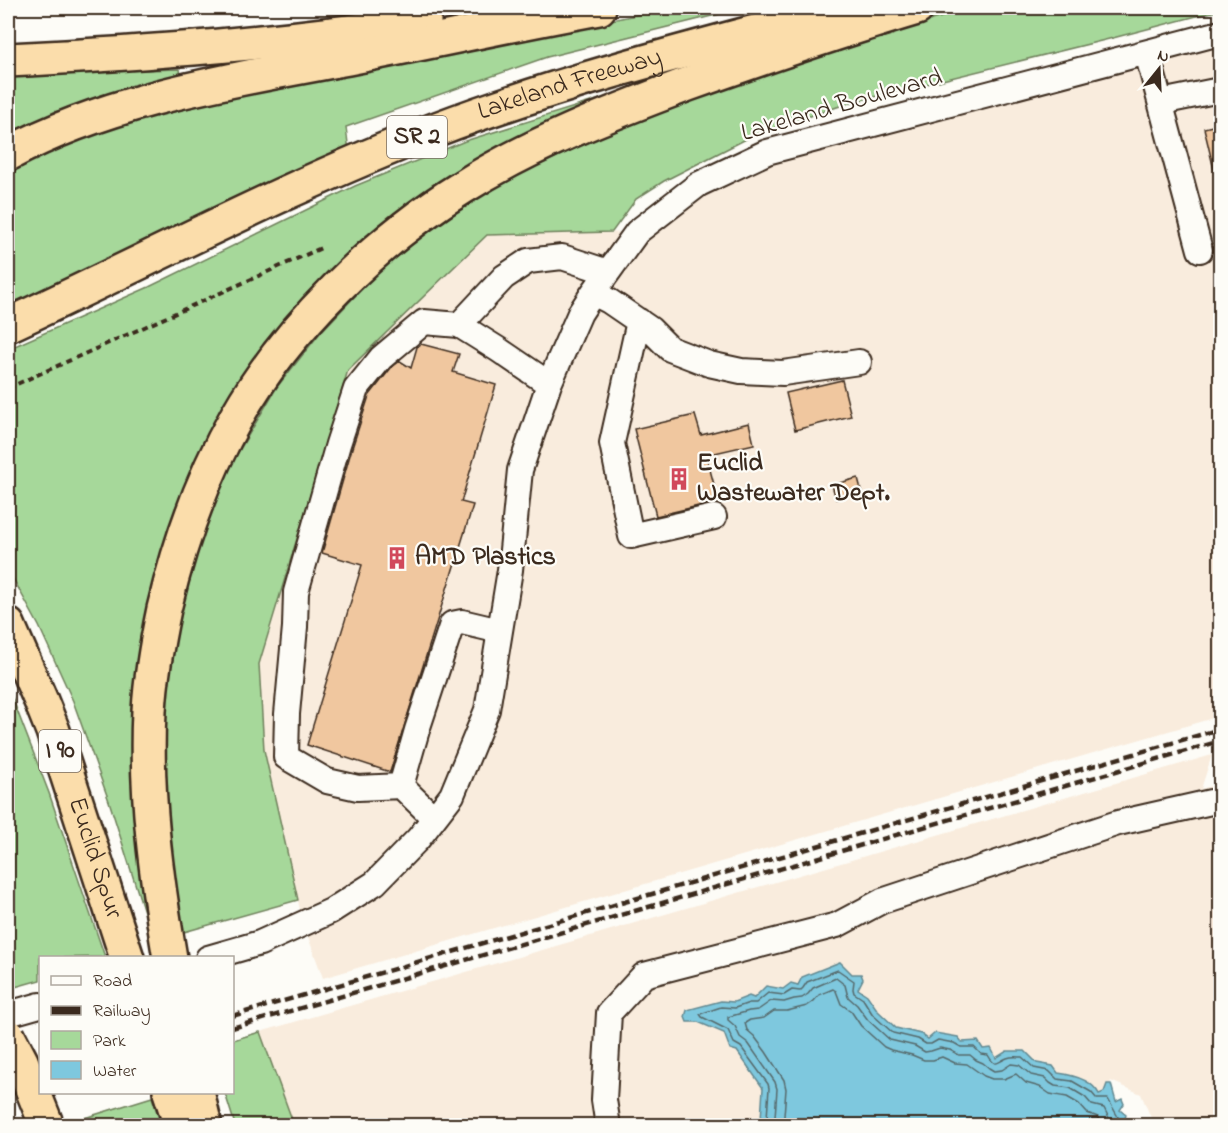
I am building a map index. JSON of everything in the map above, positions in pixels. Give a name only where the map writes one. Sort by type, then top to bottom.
[{"type":"highway","points":[[8,60],[140,53],[264,42],[397,26],[512,8]]},
{"type":"highway","points":[[8,154],[50,134],[96,117],[190,90],[599,8]]},
{"type":"highway","name":"Lakeland Freeway","points":[[8,325],[250,208],[437,129],[630,66],[849,8]]},
{"type":"highway","points":[[170,956],[151,828],[148,784],[149,707],[160,627],[178,554],[190,518],[217,454],[238,414],[284,348],[339,287],[398,233],[463,186],[532,148],[573,129],[711,76],[821,37],[917,8]]},
{"type":"highway","name":"Euclid Spur","points":[[8,625],[41,700],[65,766],[127,956]]},
{"type":"highway","points":[[8,1036],[21,1061],[45,1125]]},
{"type":"highway","points":[[8,1071],[45,1125]]},
{"type":"highway","points":[[171,1094],[181,1125]]},
{"type":"highway","points":[[197,1094],[205,1125]]},
{"type":"street","name":"Lakeland Boulevard","points":[[212,956],[260,943],[331,910],[375,883],[418,838],[452,795],[487,710],[510,570],[520,470],[549,384],[580,313],[637,232],[699,184],[767,152],[1221,33]]},
{"type":"street","points":[[1147,53],[1200,250]]},
{"type":"street","points":[[1161,102],[1221,90]]},
{"type":"street","points":[[459,325],[504,277],[528,261],[562,256],[608,272]]},
{"type":"street","points":[[593,293],[650,328],[670,349],[709,364],[741,371],[783,373],[858,362]]},
{"type":"street","points":[[639,321],[612,443],[630,536],[714,517]]},
{"type":"street","points":[[434,818],[400,786],[358,788],[327,781],[286,758],[287,714],[296,627],[296,592],[356,389],[381,358],[424,322],[459,325],[549,384]]},
{"type":"street","points":[[400,786],[452,624],[462,622],[500,631]]},
{"type":"street","points":[[608,1125],[604,1100],[609,1013],[644,975],[837,925],[882,901],[1118,823],[1211,802],[1221,803]]},
{"type":"street","points":[[8,1014],[39,1005]]},
{"type":"path","points":[[8,388],[321,248]]},
{"type":"shaded area","points":[[1220,33],[1220,716],[323,978],[303,923],[264,750],[259,664],[348,370],[487,235],[637,232],[699,184]]},
{"type":"shaded area","points":[[1212,755],[1201,789],[1220,783],[1220,1125],[1154,1125],[1141,1094],[1111,1081],[1096,1125],[294,1125],[260,1032]]},
{"type":"green space","points":[[669,8],[744,8],[547,57],[346,127],[349,152],[8,317],[8,167],[121,121],[244,91]]},
{"type":"green space","points":[[975,8],[1220,8],[1220,10],[849,103],[754,135],[664,181],[636,199],[612,232],[487,235],[348,370],[259,664],[264,750],[298,900],[184,932],[165,846],[163,739],[168,682],[194,554],[217,488],[277,387],[320,333],[394,255],[493,187],[654,111],[913,25]]},
{"type":"green space","points":[[180,69],[181,77],[54,112],[8,141],[8,74]]},
{"type":"green space","points":[[639,87],[323,287],[173,533],[152,937],[109,801],[73,701],[39,626],[8,569],[8,349],[149,287],[355,186],[465,141]]},
{"type":"green space","points":[[8,687],[49,793],[105,956],[39,956],[39,980],[8,989]]},
{"type":"green space","points":[[260,1032],[294,1125],[235,1125],[225,1094],[234,1094],[234,1040]]},
{"type":"green space","points":[[152,1097],[161,1125],[66,1126],[65,1124]]},
{"type":"water","points":[[840,962],[852,974],[861,974],[863,979],[858,989],[867,995],[878,1011],[896,1028],[921,1034],[928,1039],[935,1033],[958,1037],[962,1042],[978,1041],[983,1049],[991,1048],[996,1058],[1007,1051],[1025,1051],[1037,1063],[1053,1066],[1058,1073],[1087,1082],[1099,1094],[1104,1092],[1107,1084],[1111,1084],[1116,1102],[1122,1099],[1124,1104],[1120,1110],[1126,1115],[1124,1125],[764,1125],[761,1119],[763,1088],[737,1051],[730,1049],[724,1033],[698,1022],[687,1022],[685,1017],[687,1010],[721,1001],[734,1002],[749,996],[754,998],[766,986],[783,989],[791,983],[798,985],[802,977]]},
{"type":"building","points":[[1221,124],[1221,173],[1215,174],[1204,128]]},
{"type":"building","name":"AMD Plastics","points":[[421,344],[459,354],[453,372],[496,385],[461,502],[473,505],[390,772],[307,745],[362,565],[322,553],[369,396],[391,368],[400,361],[411,368],[417,347]]},
{"type":"building","points":[[842,380],[851,416],[795,430],[786,393]]},
{"type":"building","name":"Euclid Wastewater Dept.","points":[[695,415],[701,435],[749,423],[754,444],[706,455],[719,503],[656,516],[634,429]]},
{"type":"building","points":[[858,478],[862,493],[836,499],[832,485]]},
{"type":"railway","points":[[234,1015],[1220,729]]},
{"type":"railway","points":[[234,1027],[1220,741]]},
{"type":"railway","points":[[8,1082],[39,1073]]},
{"type":"railway","points":[[8,1094],[39,1085]]},
{"type":"place","name":"Euclid Wastewater Dept.","points":[[679,479]]},
{"type":"place","name":"AMD Plastics","points":[[397,558]]}]
